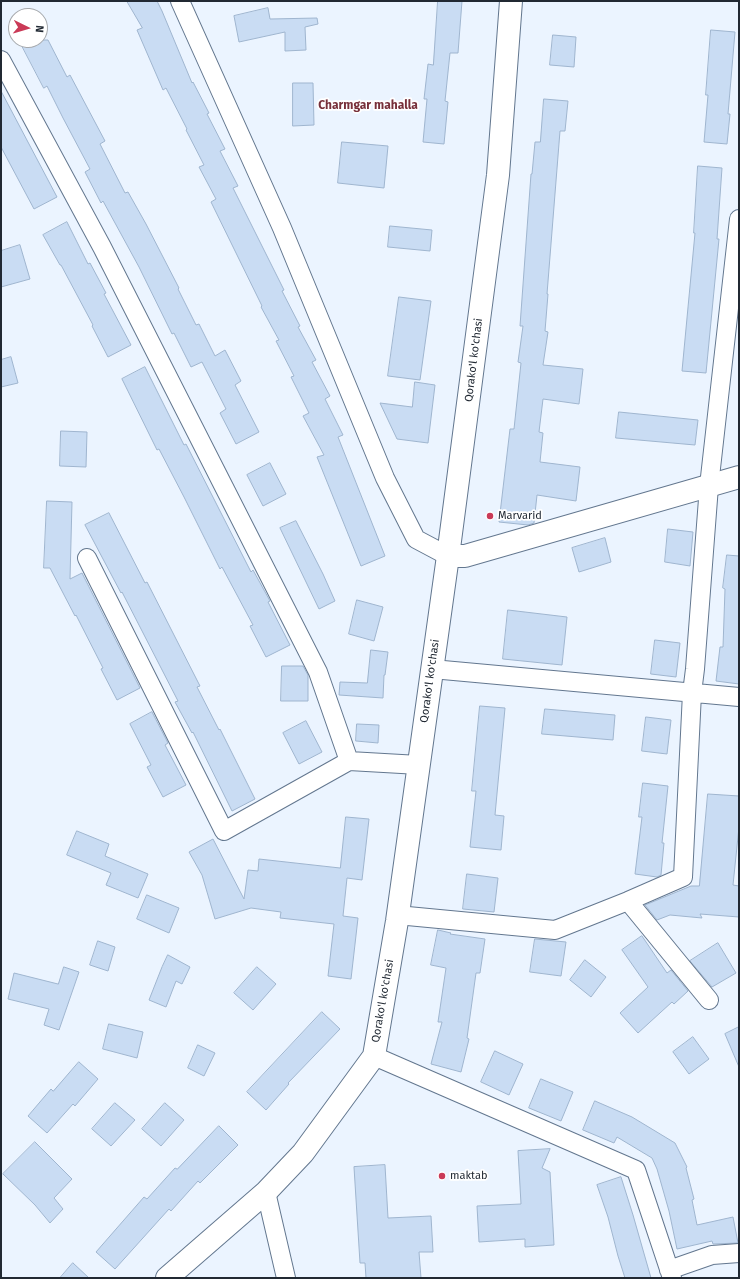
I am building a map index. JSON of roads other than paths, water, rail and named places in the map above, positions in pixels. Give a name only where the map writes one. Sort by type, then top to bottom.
[{"type":"street","points":[[180,1],[282,228],[385,478],[416,539],[448,556],[465,556],[739,477]]},
{"type":"street","name":"Qorako'l ko'chasi","points":[[167,1278],[266,1192],[303,1153],[374,1056],[398,915],[448,556],[498,175],[511,1]]},
{"type":"street","points":[[1,60],[102,246],[318,672],[349,761]]},
{"type":"street","points":[[398,915],[555,930],[683,877],[692,693],[709,486],[739,219]]},
{"type":"street","points":[[86,558],[224,831],[349,761],[419,765]]},
{"type":"street","points":[[432,669],[739,697]]},
{"type":"street","points":[[628,901],[709,1000]]},
{"type":"street","points":[[374,1056],[636,1170],[670,1274],[712,1255],[739,1253]]},
{"type":"street","points":[[266,1192],[286,1278]]},
{"type":"place","name":"Marvarid","points":[[490,516]]},
{"type":"place","name":"maktab","points":[[442,1176]]},
{"type":"district","name":"Charmgar mahalla","points":[[368,106]]}]
